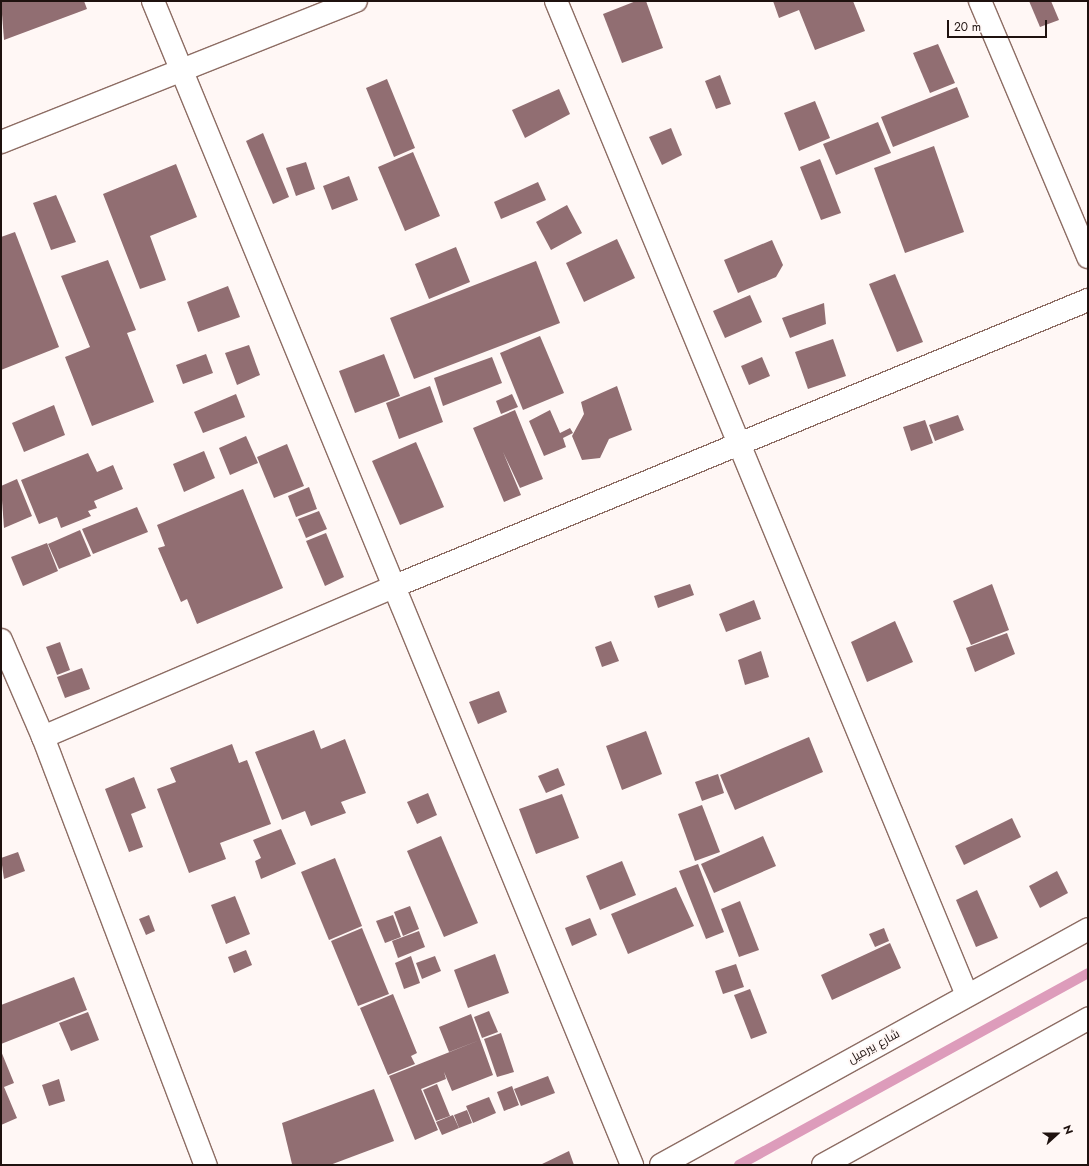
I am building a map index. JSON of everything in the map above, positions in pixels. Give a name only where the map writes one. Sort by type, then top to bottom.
[{"type":"street","points":[[153,1],[632,1165]]},
{"type":"street","points":[[1,142],[356,1]]},
{"type":"street","points":[[556,1],[741,442],[968,995]]},
{"type":"street","points":[[980,1],[1088,257]]},
{"type":"street","points":[[43,737],[395,586],[1088,300]]},
{"type":"street","points":[[1,640],[43,737],[206,1165]]},
{"type":"street","name":"شارع بيرميل","points":[[661,1165],[1088,929]]},
{"type":"street","points":[[823,1165],[1088,1019]]},
{"type":"building","points":[[1,1],[84,1],[87,9],[4,40]]},
{"type":"building","points":[[636,1],[646,1],[663,48],[622,63],[603,14]]},
{"type":"building","points":[[773,1],[853,1],[865,31],[815,50],[799,10],[779,18]]},
{"type":"building","points":[[1029,1],[1051,1],[1059,20],[1040,27]]},
{"type":"building","points":[[938,44],[955,83],[930,93],[913,53]]},
{"type":"building","points":[[720,75],[731,104],[716,109],[705,81]]},
{"type":"building","points":[[387,79],[415,148],[394,157],[366,88]]},
{"type":"building","points":[[957,87],[969,117],[893,147],[881,117]]},
{"type":"building","points":[[559,89],[570,114],[525,138],[512,110]]},
{"type":"building","points":[[815,101],[830,138],[799,151],[784,113]]},
{"type":"building","points":[[878,122],[891,153],[836,175],[823,144]]},
{"type":"building","points":[[671,128],[682,155],[662,165],[649,137]]},
{"type":"building","points":[[263,133],[289,197],[273,204],[246,141]]},
{"type":"building","points":[[934,146],[964,232],[905,253],[874,168]]},
{"type":"building","points":[[413,152],[440,216],[405,231],[378,167]]},
{"type":"building","points":[[820,159],[841,213],[821,220],[800,167]]},
{"type":"building","points":[[306,162],[315,189],[296,196],[286,168]]},
{"type":"building","points":[[176,164],[197,217],[150,236],[166,280],[140,289],[103,194]]},
{"type":"building","points":[[349,176],[358,200],[332,210],[323,186]]},
{"type":"building","points":[[538,182],[546,200],[501,219],[494,202]]},
{"type":"building","points":[[56,195],[76,242],[51,250],[33,203]]},
{"type":"building","points":[[567,205],[582,233],[551,250],[536,222]]},
{"type":"building","points":[[15,232],[59,347],[1,370],[1,237]]},
{"type":"building","points":[[617,239],[635,278],[584,302],[566,263]]},
{"type":"building","points":[[772,240],[783,265],[776,277],[738,293],[724,260]]},
{"type":"building","points":[[456,247],[470,282],[429,299],[415,264]]},
{"type":"building","points":[[108,260],[136,330],[127,333],[154,402],[92,426],[65,357],[90,347],[61,276]]},
{"type":"building","points":[[536,261],[560,323],[414,379],[390,318]]},
{"type":"building","points":[[895,274],[923,342],[897,352],[869,284]]},
{"type":"building","points":[[228,286],[240,317],[198,332],[187,302]]},
{"type":"building","points":[[750,295],[762,322],[725,338],[713,311]]},
{"type":"building","points":[[824,303],[826,324],[790,338],[782,318]]},
{"type":"building","points":[[540,336],[564,393],[523,410],[500,353]]},
{"type":"building","points":[[833,339],[846,376],[808,389],[795,352]]},
{"type":"building","points":[[249,345],[260,375],[237,385],[225,353]]},
{"type":"building","points":[[206,354],[213,373],[183,384],[176,365]]},
{"type":"building","points":[[384,354],[400,396],[355,413],[339,371]]},
{"type":"building","points":[[492,357],[502,383],[443,406],[434,378]]},
{"type":"building","points":[[762,357],[770,376],[749,385],[741,366]]},
{"type":"building","points":[[430,386],[443,422],[399,439],[386,403]]},
{"type":"building","points":[[617,386],[632,430],[609,439],[600,458],[582,460],[572,436],[584,414],[581,402]]},
{"type":"building","points":[[236,394],[245,417],[203,433],[194,412]]},
{"type":"building","points":[[512,394],[518,407],[501,414],[496,401]]},
{"type":"building","points":[[54,405],[65,435],[24,452],[12,423]]},
{"type":"building","points":[[515,410],[543,479],[520,488],[503,452],[521,495],[504,502],[473,428]]},
{"type":"building","points":[[550,410],[560,433],[570,428],[573,433],[563,438],[566,447],[544,456],[529,421]]},
{"type":"building","points":[[958,415],[964,430],[935,441],[929,425]]},
{"type":"building","points":[[925,420],[933,443],[911,451],[903,427]]},
{"type":"building","points":[[246,436],[258,463],[230,475],[219,448]]},
{"type":"building","points":[[416,442],[444,507],[400,525],[372,461]]},
{"type":"building","points":[[287,444],[304,486],[274,498],[257,457]]},
{"type":"building","points":[[204,451],[215,478],[184,492],[173,464]]},
{"type":"building","points":[[88,453],[97,472],[113,465],[123,489],[94,501],[97,508],[88,511],[91,516],[61,528],[57,517],[39,524],[21,480]]},
{"type":"building","points":[[17,479],[32,516],[4,528],[1,486]]},
{"type":"building","points":[[309,487],[317,509],[296,517],[288,496]]},
{"type":"building","points":[[243,489],[283,588],[197,624],[187,599],[181,602],[158,548],[165,546],[157,525]]},
{"type":"building","points":[[137,507],[148,532],[93,554],[82,529]]},
{"type":"building","points":[[319,511],[327,529],[306,538],[298,519]]},
{"type":"building","points":[[80,530],[91,556],[59,569],[48,544]]},
{"type":"building","points":[[326,533],[344,577],[325,586],[306,541]]},
{"type":"building","points":[[47,543],[58,571],[23,586],[11,557]]},
{"type":"building","points":[[690,584],[694,595],[658,608],[654,596]]},
{"type":"building","points":[[992,584],[1009,630],[971,645],[953,601]]},
{"type":"building","points":[[754,600],[761,619],[726,632],[719,614]]},
{"type":"building","points":[[895,621],[913,662],[867,682],[851,642]]},
{"type":"building","points":[[1007,633],[1015,654],[975,672],[966,648]]},
{"type":"building","points":[[611,641],[619,661],[602,667],[595,647]]},
{"type":"building","points":[[60,642],[70,670],[57,675],[46,647]]},
{"type":"building","points":[[761,651],[769,677],[745,685],[738,660]]},
{"type":"building","points":[[82,668],[90,689],[65,698],[57,677]]},
{"type":"building","points":[[499,691],[507,712],[478,724],[469,702]]},
{"type":"building","points":[[314,730],[321,749],[345,739],[366,793],[341,802],[346,813],[311,826],[305,811],[282,820],[255,752]]},
{"type":"building","points":[[646,731],[662,774],[622,790],[606,746]]},
{"type":"building","points":[[809,737],[823,772],[735,810],[720,775]]},
{"type":"building","points":[[232,744],[239,763],[247,760],[271,824],[220,843],[226,859],[189,873],[157,789],[176,782],[170,768]]},
{"type":"building","points":[[558,768],[565,785],[546,793],[538,776]]},
{"type":"building","points":[[718,774],[724,793],[702,801],[695,782]]},
{"type":"building","points":[[134,777],[146,808],[131,814],[143,847],[129,852],[105,789]]},
{"type":"building","points":[[428,793],[437,815],[417,824],[407,802]]},
{"type":"building","points":[[562,794],[579,838],[536,854],[519,809]]},
{"type":"building","points":[[702,805],[720,852],[695,861],[678,814]]},
{"type":"building","points":[[1012,818],[1021,837],[964,865],[955,846]]},
{"type":"building","points":[[281,829],[296,864],[261,879],[255,861],[261,858],[253,840]]},
{"type":"building","points":[[441,836],[478,923],[444,937],[407,851]]},
{"type":"building","points":[[763,836],[776,866],[714,893],[701,864]]},
{"type":"building","points":[[18,852],[25,871],[4,879],[1,858]]},
{"type":"building","points":[[335,858],[362,926],[329,940],[301,872]]},
{"type":"building","points":[[622,861],[636,895],[600,910],[586,876]]},
{"type":"building","points":[[698,864],[724,932],[706,939],[679,871]]},
{"type":"building","points":[[1057,871],[1068,893],[1040,908],[1029,886]]},
{"type":"building","points":[[676,887],[694,926],[628,954],[611,914]]},
{"type":"building","points":[[977,890],[998,938],[976,947],[956,900]]},
{"type":"building","points":[[235,896],[250,934],[226,944],[211,905]]},
{"type":"building","points":[[740,901],[759,950],[739,957],[721,909]]},
{"type":"building","points":[[410,906],[419,929],[403,936],[394,912]]},
{"type":"building","points":[[149,915],[155,931],[146,935],[139,919]]},
{"type":"building","points":[[393,915],[401,937],[385,943],[376,921]]},
{"type":"building","points":[[590,918],[597,935],[572,946],[565,928]]},
{"type":"building","points":[[362,928],[389,994],[358,1006],[331,941]]},
{"type":"building","points":[[884,928],[889,941],[875,947],[869,934]]},
{"type":"building","points":[[419,931],[425,947],[398,958],[392,941]]},
{"type":"building","points":[[890,943],[901,968],[832,1000],[821,975]]},
{"type":"building","points":[[246,950],[252,965],[234,973],[228,957]]},
{"type":"building","points":[[495,954],[509,993],[468,1008],[454,970]]},
{"type":"building","points":[[411,956],[420,983],[404,989],[395,963]]},
{"type":"building","points":[[435,956],[441,971],[422,979],[416,963]]},
{"type":"building","points":[[736,964],[744,987],[723,994],[715,971]]},
{"type":"building","points":[[74,977],[87,1010],[1,1044],[1,1005]]},
{"type":"building","points":[[750,989],[767,1033],[751,1039],[734,995]]},
{"type":"building","points":[[393,994],[417,1053],[411,1056],[415,1064],[388,1075],[360,1008]]},
{"type":"building","points":[[489,1011],[498,1032],[482,1038],[474,1017]]},
{"type":"building","points":[[88,1012],[99,1040],[71,1051],[59,1023]]},
{"type":"building","points":[[471,1014],[493,1075],[452,1091],[444,1072],[446,1079],[421,1089],[438,1130],[415,1140],[389,1076],[480,1040],[449,1052],[439,1027]]},
{"type":"building","points":[[501,1033],[514,1072],[497,1077],[484,1039]]},
{"type":"building","points":[[1,1051],[14,1083],[4,1087],[17,1118],[1,1125]]},
{"type":"building","points":[[548,1076],[555,1093],[521,1106],[514,1089]]},
{"type":"building","points":[[59,1079],[65,1101],[49,1106],[42,1085]]},
{"type":"building","points":[[437,1084],[450,1116],[436,1121],[423,1090]]},
{"type":"building","points":[[512,1086],[519,1105],[504,1111],[497,1092]]},
{"type":"building","points":[[374,1089],[394,1141],[330,1165],[292,1164],[282,1123]]},
{"type":"building","points":[[489,1097],[496,1113],[473,1123],[466,1106]]},
{"type":"building","points":[[467,1110],[472,1123],[459,1128],[454,1115]]},
{"type":"building","points":[[453,1115],[459,1128],[442,1135],[436,1122]]},
{"type":"building","points":[[569,1151],[574,1165],[540,1165]]},
{"type":"waterway","points":[[739,1165],[1088,973]]}]
